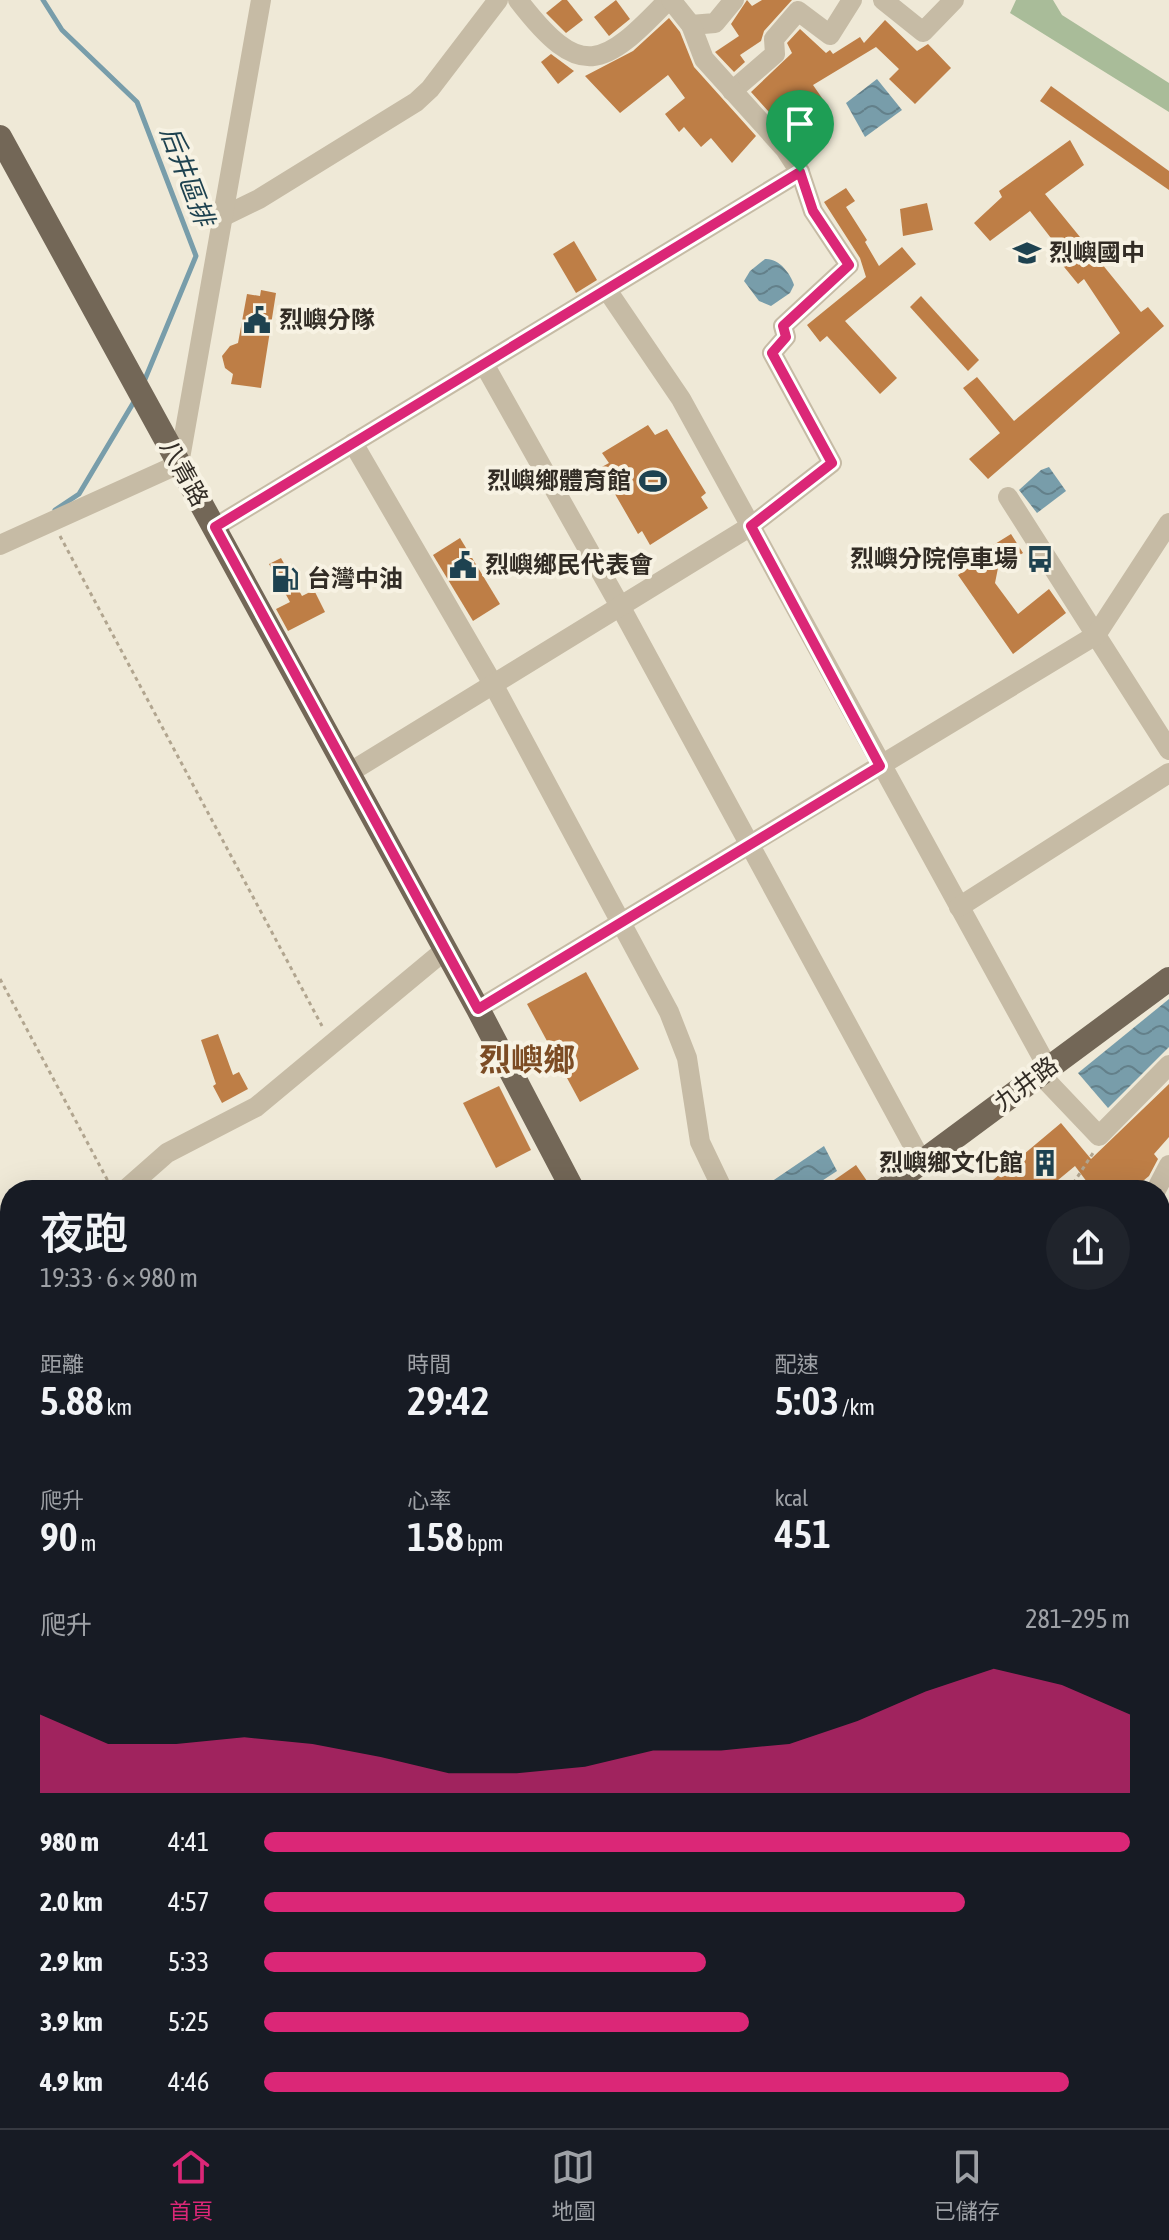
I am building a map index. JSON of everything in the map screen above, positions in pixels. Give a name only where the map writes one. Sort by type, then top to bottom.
[{"type":"main road","name":"八青路","points":[[0,137],[478,1009],[568,1180]]},
{"type":"main road","name":"九井路","points":[[898,1180],[1169,979]]},
{"type":"street","points":[[0,545],[179,464],[261,0]]},
{"type":"street","points":[[224,216],[259,199],[416,102],[430,89],[498,0]]},
{"type":"street","points":[[347,774],[751,526],[832,463],[772,353],[786,337],[783,326],[849,265],[813,211],[800,172],[785,149],[704,59],[691,25],[670,0],[607,55],[586,59],[555,43],[518,0]]},
{"type":"street","points":[[691,25],[715,23],[734,0]]},
{"type":"street","points":[[732,91],[775,54],[774,39],[798,11],[830,35],[852,0]]},
{"type":"street","points":[[883,0],[923,32],[954,0]]},
{"type":"street","points":[[215,527],[800,172]]},
{"type":"street","points":[[607,290],[681,399],[959,907],[1044,1071],[1099,1136],[1169,1065]]},
{"type":"street","points":[[484,364],[620,606],[922,1162]]},
{"type":"street","points":[[353,443],[493,684],[622,922],[680,1037],[697,1132],[708,1165],[717,1180]]},
{"type":"street","points":[[1008,497],[1169,750]]},
{"type":"street","points":[[478,1009],[1096,635],[1169,523]]},
{"type":"street","points":[[959,907],[1169,773]]},
{"type":"street","points":[[136,1180],[167,1153],[256,1107],[445,950]]},
{"type":"path","points":[[53,523],[332,1044]]},
{"type":"path","points":[[0,979],[108,1180]]},
{"type":"path","points":[[1076,1180],[1092,1157],[1099,1136]]},
{"type":"green space","points":[[1016,0],[1053,0],[1062,15],[1169,83],[1169,112],[1010,13]]},
{"type":"water","points":[[877,79],[902,110],[865,137],[846,103]]},
{"type":"water","points":[[765,259],[783,267],[794,285],[790,293],[771,306],[759,301],[744,281],[750,271]]},
{"type":"water","points":[[1049,467],[1066,491],[1037,513],[1019,490],[1041,470]]},
{"type":"water","points":[[1169,999],[1169,1047],[1108,1108],[1078,1073]]},
{"type":"water","points":[[824,1146],[837,1171],[823,1180],[774,1180]]},
{"type":"building","points":[[562,0],[567,0],[583,20],[566,33],[546,13]]},
{"type":"building","points":[[616,0],[630,19],[609,36],[594,17]]},
{"type":"building","points":[[747,0],[752,6],[762,0],[792,0],[764,31],[761,41],[740,55],[745,62],[734,72],[715,52],[739,36],[731,24]]},
{"type":"building","points":[[669,18],[680,32],[694,67],[756,136],[732,163],[711,138],[701,147],[684,127],[679,132],[665,114],[685,98],[668,75],[620,113],[585,76],[633,51]]},
{"type":"building","points":[[885,20],[917,51],[928,44],[951,68],[915,104],[889,79],[899,69],[876,47],[813,85],[831,111],[793,139],[751,92],[792,53],[787,43],[800,29],[826,53],[830,50],[833,54],[860,37],[864,43]]},
{"type":"building","points":[[551,54],[574,71],[558,84],[541,62]]},
{"type":"building","points":[[1051,86],[1169,171],[1169,190],[1040,101]]},
{"type":"building","points":[[1070,140],[1084,165],[1045,194],[1141,312],[1148,307],[1164,326],[988,479],[969,459],[1000,433],[963,388],[977,377],[1014,421],[1120,333],[1084,279],[1078,284],[1056,257],[1061,251],[1030,211],[990,241],[974,223],[1002,197],[999,191]]},
{"type":"building","points":[[846,188],[855,201],[846,207],[879,266],[902,247],[916,264],[845,321],[897,378],[880,394],[827,336],[820,342],[807,325],[866,277],[860,258],[824,202]]},
{"type":"building","points":[[927,203],[933,230],[903,236],[900,209]]},
{"type":"building","points":[[574,241],[597,280],[576,293],[553,254]]},
{"type":"building","name":"烈嶼分隊","points":[[261,290],[276,293],[261,388],[231,384],[233,374],[225,368],[222,356],[230,346],[238,343],[247,294],[260,296]]},
{"type":"building","points":[[921,296],[979,360],[968,371],[910,307]]},
{"type":"building","name":"烈嶼鄉體育館","points":[[648,425],[655,435],[667,429],[706,493],[701,497],[708,508],[650,545],[642,531],[638,534],[600,468],[609,463],[602,453]]},
{"type":"building","points":[[1011,534],[1023,553],[998,568],[995,583],[1018,614],[1049,589],[1066,613],[1013,654],[958,575],[976,563],[974,557]]},
{"type":"building","points":[[460,538],[500,604],[473,621],[433,555]]},
{"type":"building","points":[[281,558],[302,596],[314,590],[325,612],[288,631],[276,609],[290,602],[269,564]]},
{"type":"building","points":[[586,972],[639,1069],[580,1102],[527,1004]]},
{"type":"building","points":[[218,1034],[233,1075],[239,1072],[248,1089],[222,1103],[213,1086],[216,1084],[201,1040]]},
{"type":"building","points":[[1169,1084],[1169,1137],[1154,1154],[1158,1159],[1144,1180],[1086,1180],[1075,1166],[1058,1180],[993,1180],[1061,1123],[1091,1159]]},
{"type":"building","points":[[499,1086],[531,1150],[496,1168],[463,1103]]},
{"type":"building","points":[[856,1165],[866,1180],[834,1180]]},
{"type":"waterway","name":"后井區排","points":[[43,0],[62,30],[137,102],[196,256],[143,384]]},
{"type":"waterway","points":[[55,510],[79,494],[135,400]]},
{"type":"place","name":"烈嶼國中","points":[[1027,253]]},
{"type":"place","name":"烈嶼分隊","points":[[257,320]]},
{"type":"place","name":"烈嶼鄉體育館","points":[[653,481]]},
{"type":"place","name":"烈嶼分院停車場","points":[[1040,559]]},
{"type":"place","name":"烈嶼鄉民代表會","points":[[463,565]]},
{"type":"place","name":"台灣中油","points":[[285,579]]},
{"type":"place","name":"烈嶼鄉文化館","points":[[1045,1163]]},
{"type":"district","name":"烈嶼鄉","points":[[527,1060]]},
{"type":"route","points":[[800,172],[813,211],[849,265],[783,326],[786,337],[772,353],[832,463],[751,526],[880,766],[478,1009],[347,774],[215,527],[800,172]]}]
